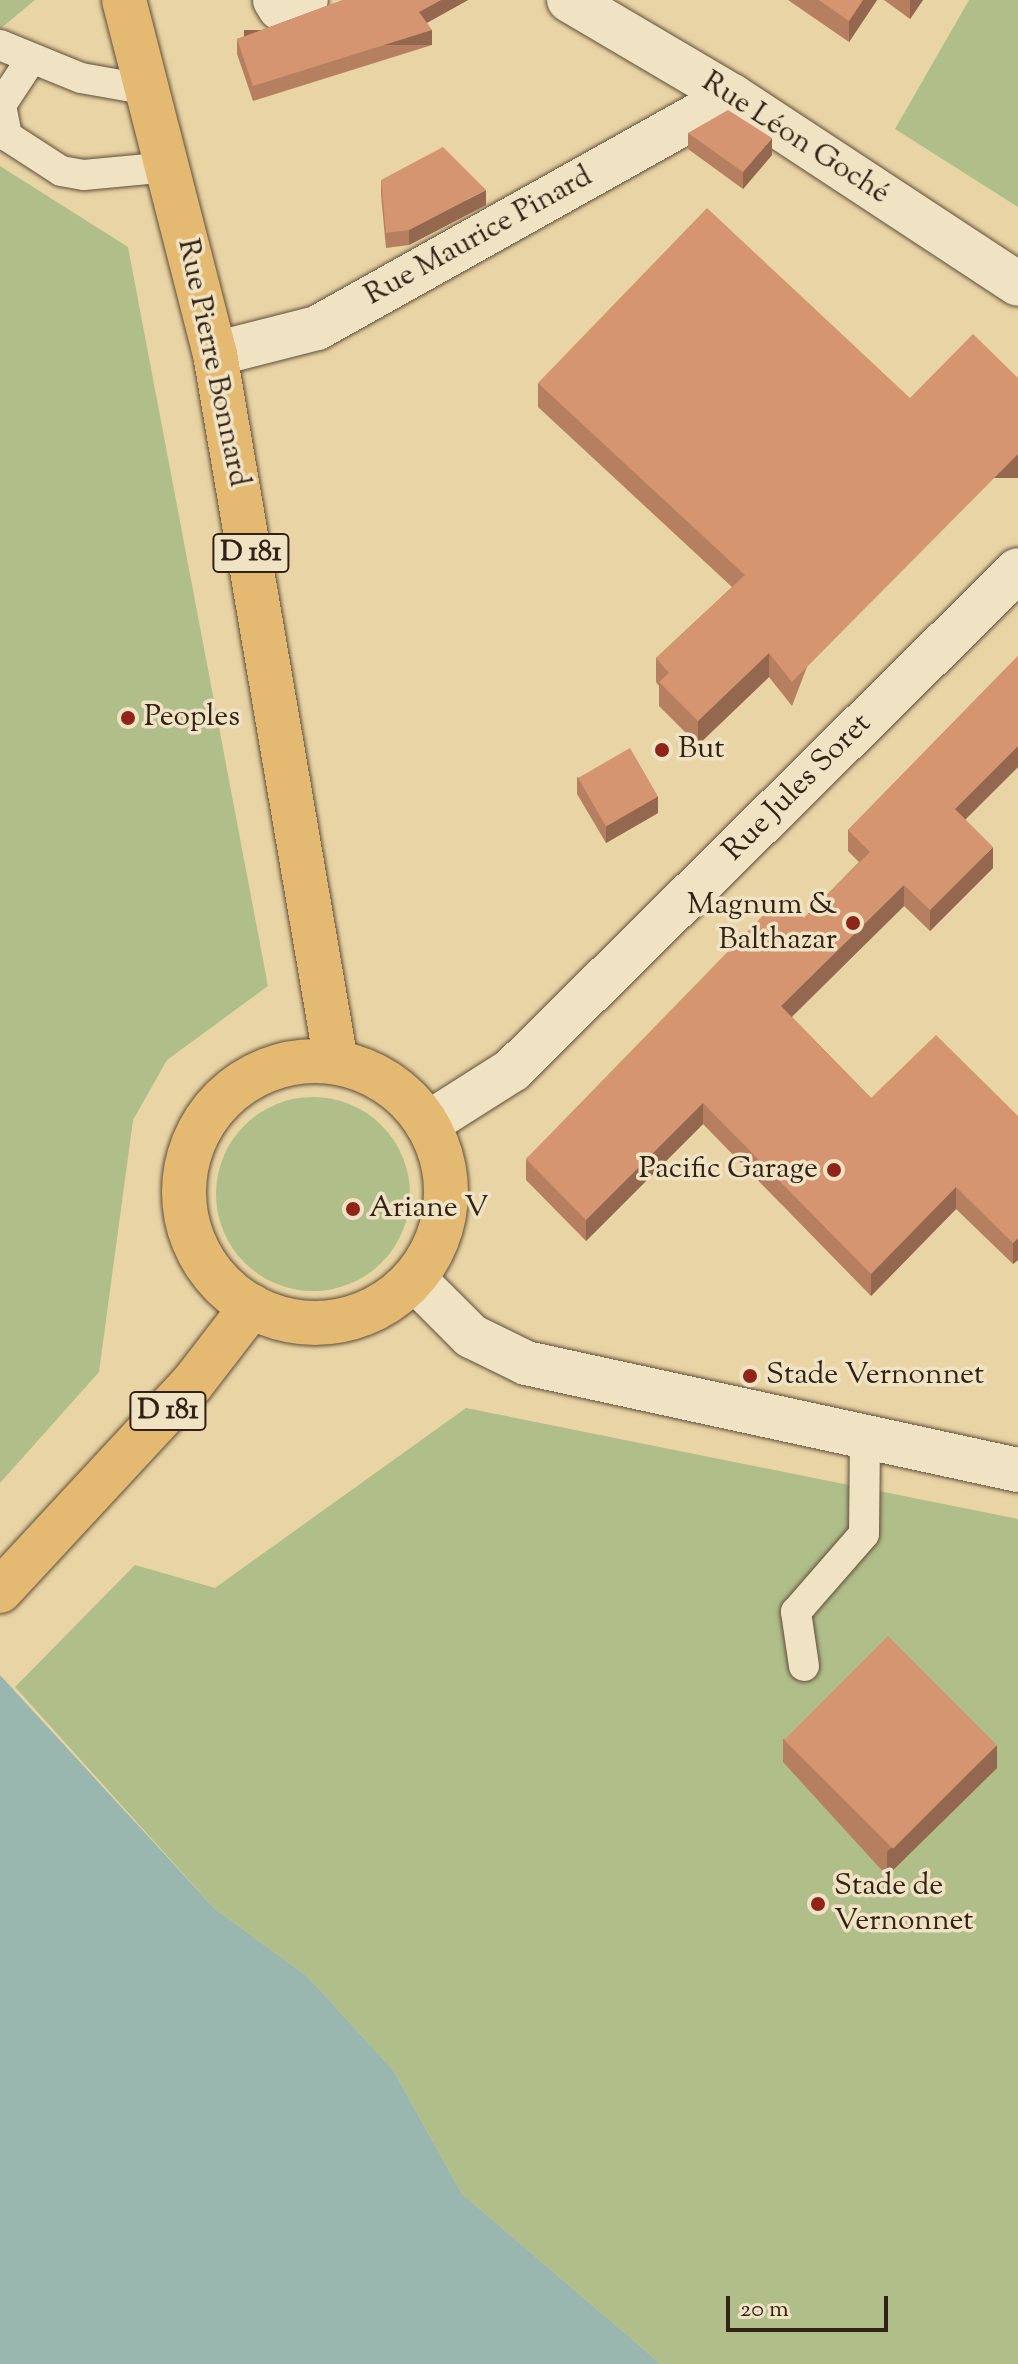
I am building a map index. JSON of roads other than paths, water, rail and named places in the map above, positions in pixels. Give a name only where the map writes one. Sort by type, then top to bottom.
[{"type":"main road","name":"Rue Pierre Bonnard","points":[[124,0],[215,354],[336,1062]]},
{"type":"main road","points":[[275,0],[280,8],[306,0]]},
{"type":"main road","name":"Rue Léon Goché","points":[[569,0],[732,96],[1018,284]]},
{"type":"main road","name":"Rue Maurice Pinard","points":[[215,354],[317,328],[732,96]]},
{"type":"main road","name":"Rue Jules Soret","points":[[427,1124],[512,1070],[1018,570]]},
{"type":"main road","points":[[336,1062],[379,1077],[427,1124],[446,1197],[416,1281],[378,1306],[328,1322],[276,1317],[226,1289],[192,1239],[184,1194],[190,1148],[203,1121],[247,1078],[290,1063],[336,1062]]},
{"type":"main road","points":[[416,1281],[471,1336],[526,1363],[1018,1470]]},
{"type":"main road","name":"D 181","points":[[0,1591],[78,1511],[252,1306]]},
{"type":"lane","points":[[0,45],[30,61],[149,90]]},
{"type":"lane","points":[[30,61],[1,105],[7,136],[73,173],[169,167]]},
{"type":"lane","points":[[804,1666],[796,1612],[864,1534],[865,1437]]},
{"type":"water","points":[[0,1675],[215,1909],[307,1976],[393,2070],[462,2194],[661,2364],[0,2364]]},
{"type":"place","name":"Peoples","points":[[128,718]]},
{"type":"place","name":"But","points":[[662,750]]},
{"type":"place","name":"Magnum & Balthazar","points":[[853,923]]},
{"type":"place","name":"Pacific Garage","points":[[834,1170]]},
{"type":"place","name":"Ariane V","points":[[353,1209]]},
{"type":"place","name":"Stade Vernonnet","points":[[750,1376]]},
{"type":"place","name":"Stade de Vernonnet","points":[[818,1904]]}]
